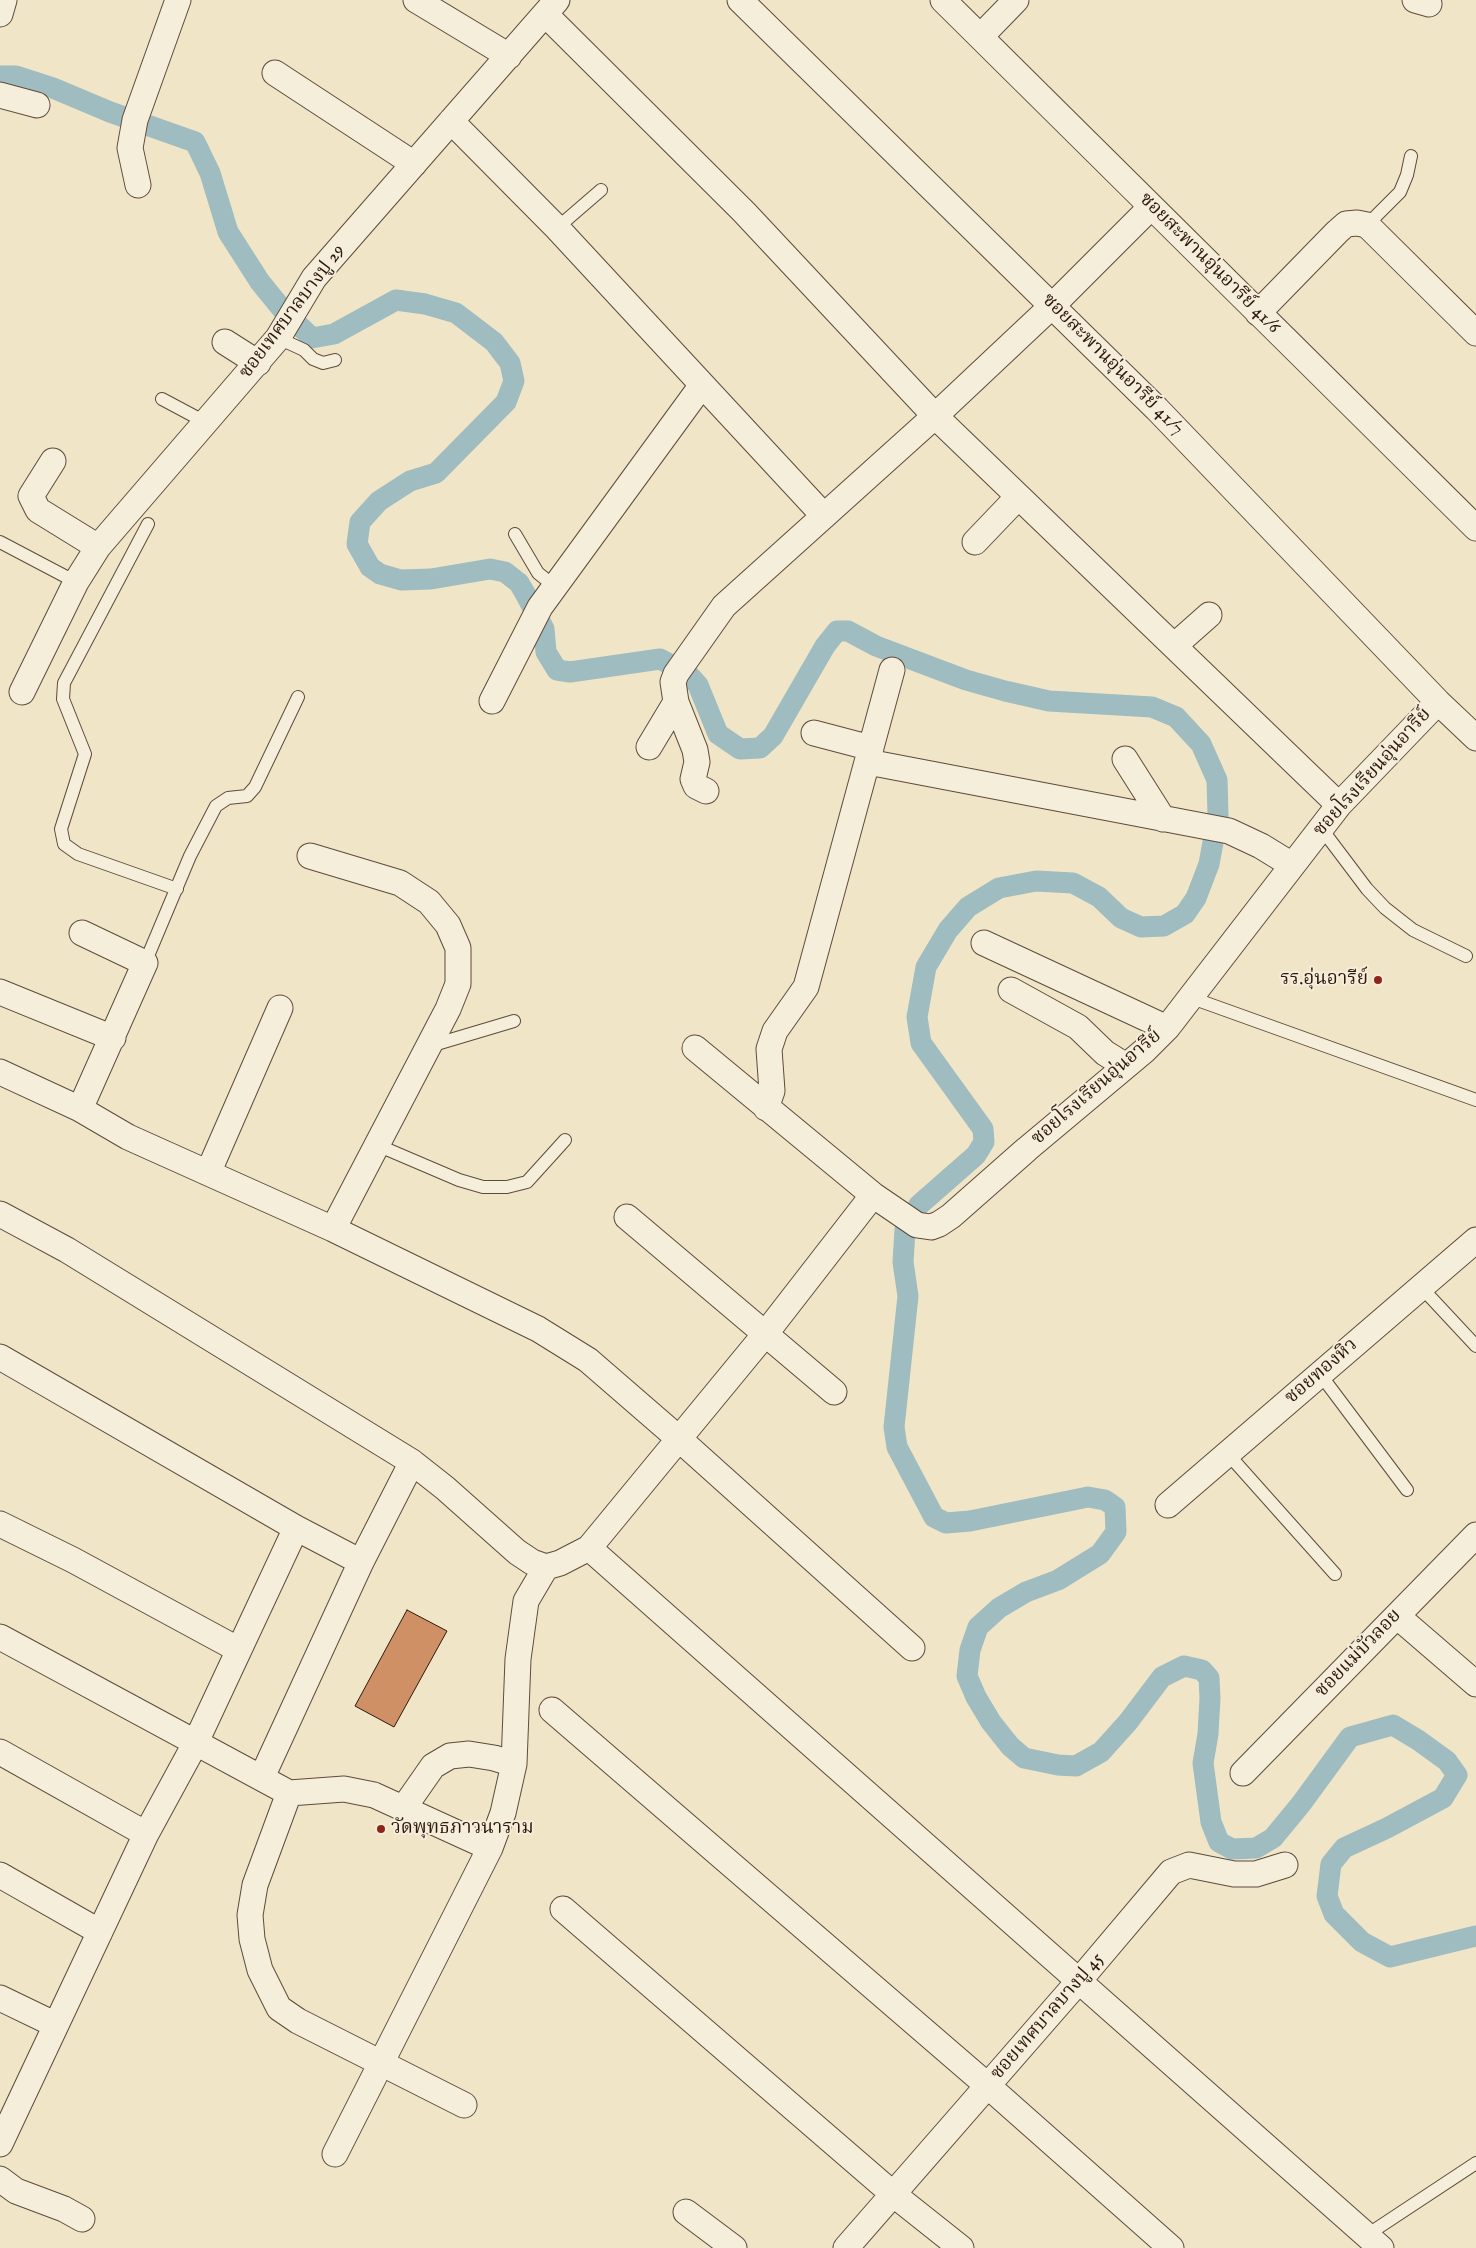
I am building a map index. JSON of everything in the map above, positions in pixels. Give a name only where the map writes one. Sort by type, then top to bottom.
[{"type":"street","points":[[0,14],[4,0]]},
{"type":"street","points":[[138,185],[130,148],[135,120],[178,0]]},
{"type":"street","points":[[416,0],[508,56]]},
{"type":"street","name":"ซอยสะพานอุ่นอารีย์ 41/7","points":[[740,0],[1157,409],[1438,702],[1476,738]]},
{"type":"street","name":"ซอยสะพานอุ่นอารีย์ 41/6","points":[[942,0],[981,36],[1476,528]]},
{"type":"street","points":[[981,36],[1016,0]]},
{"type":"street","points":[[551,7],[935,416],[1340,805]]},
{"type":"street","name":"ซอยเทศบาลบางปู 29","points":[[22,692],[76,582],[98,547],[258,363],[278,337],[296,304],[314,278],[551,7]]},
{"type":"street","points":[[275,72],[414,164]]},
{"type":"street","points":[[0,95],[37,106]]},
{"type":"street","points":[[451,121],[557,228],[824,516]]},
{"type":"street","points":[[706,791],[696,786],[693,779],[697,762],[695,750],[676,702],[673,682],[682,665],[724,606],[935,416],[1053,305],[1151,207]]},
{"type":"street","points":[[1258,313],[1346,224],[1367,225],[1476,333]]},
{"type":"street","points":[[225,342],[258,363]]},
{"type":"street","points":[[492,701],[536,616],[554,586],[702,385]]},
{"type":"street","points":[[53,461],[31,496],[38,510],[98,547]]},
{"type":"street","points":[[975,542],[1018,497]]},
{"type":"street","points":[[1174,646],[1209,615]]},
{"type":"street","points":[[766,1108],[772,1091],[769,1048],[775,1031],[806,987],[892,670]]},
{"type":"street","points":[[649,747],[676,702]]},
{"type":"street","name":"ซอยโรงเรียนอุ่นอารีย์","points":[[695,1048],[873,1196],[910,1221],[931,1227],[951,1216],[1126,1066],[1167,1028],[1340,805],[1438,702]]},
{"type":"street","points":[[814,733],[870,755],[1163,819],[1218,829],[1261,846],[1292,865]]},
{"type":"street","points":[[1124,759],[1163,819]]},
{"type":"street","points":[[310,856],[400,883],[429,902],[448,925],[458,948],[458,984],[448,1009],[333,1229]]},
{"type":"street","points":[[80,1108],[145,963],[82,933]]},
{"type":"street","points":[[984,943],[1167,1028]]},
{"type":"street","points":[[1010,990],[1078,1027],[1105,1053],[1126,1066]]},
{"type":"street","points":[[0,992],[113,1038]]},
{"type":"street","points":[[208,1172],[280,1008]]},
{"type":"street","points":[[0,1072],[80,1108],[128,1137],[333,1229],[538,1329],[588,1360],[912,1648]]},
{"type":"street","points":[[0,1214],[68,1250],[412,1462],[446,1488],[517,1552],[532,1562],[546,1567],[560,1563],[589,1548],[766,1333],[873,1196]]},
{"type":"street","points":[[627,1217],[834,1392]]},
{"type":"street","name":"ซอยทองหิว","points":[[1168,1505],[1476,1240]]},
{"type":"street","points":[[0,1357],[296,1528],[361,1562]]},
{"type":"street","points":[[262,1777],[361,1562],[412,1462]]},
{"type":"street","points":[[0,1524],[73,1560],[239,1650]]},
{"type":"street","points":[[0,2144],[146,1834],[195,1744],[296,1528]]},
{"type":"street","name":"ซอยแม่บัวลอย","points":[[1243,1773],[1476,1535]]},
{"type":"street","points":[[589,1548],[1078,1982],[1374,2241]]},
{"type":"street","points":[[335,2154],[490,1848],[503,1813],[514,1764],[518,1659],[522,1622],[526,1601],[546,1567]]},
{"type":"street","points":[[1397,1616],[1476,1684]]},
{"type":"street","points":[[0,1637],[195,1744],[262,1777],[289,1793],[344,1789],[374,1795],[490,1848]]},
{"type":"street","points":[[552,1710],[988,2086],[1171,2248]]},
{"type":"street","points":[[0,1752],[146,1834]]},
{"type":"street","points":[[402,1809],[433,1766],[450,1756],[470,1754],[514,1764]]},
{"type":"street","points":[[289,1793],[255,1886],[250,1915],[252,1939],[260,1970],[279,2008],[298,2021],[464,2106]]},
{"type":"street","name":"ซอยเทศบาลบางปู 45","points":[[846,2248],[1078,1982],[1171,1872],[1189,1865],[1234,1874],[1256,1874],[1285,1865]]},
{"type":"street","points":[[0,1875],[100,1932]]},
{"type":"street","points":[[563,1909],[894,2194],[960,2248]]},
{"type":"street","points":[[0,1998],[56,2025]]},
{"type":"street","points":[[0,2179],[16,2191],[64,2208],[82,2219]]},
{"type":"street","points":[[686,2212],[734,2248]]},
{"type":"lane","points":[[1367,225],[1400,192],[1407,175],[1411,156]]},
{"type":"lane","points":[[557,228],[601,190]]},
{"type":"lane","points":[[278,337],[304,350],[312,359],[323,363],[335,360]]},
{"type":"lane","points":[[162,399],[207,423]]},
{"type":"lane","points":[[148,524],[64,683],[63,699],[85,754],[60,829],[64,844],[78,854],[177,889]]},
{"type":"lane","points":[[515,534],[538,573],[554,586]]},
{"type":"lane","points":[[0,542],[76,582]]},
{"type":"lane","points":[[145,963],[216,806],[228,798],[247,796],[255,787],[298,697]]},
{"type":"lane","points":[[1321,828],[1367,889],[1385,908],[1413,930],[1466,956]]},
{"type":"lane","points":[[1192,998],[1476,1100]]},
{"type":"lane","points":[[428,1047],[514,1021]]},
{"type":"lane","points":[[377,1145],[459,1180],[483,1187],[507,1187],[527,1182],[565,1140]]},
{"type":"lane","points":[[1421,1287],[1476,1346]]},
{"type":"lane","points":[[1320,1374],[1407,1490]]},
{"type":"lane","points":[[1228,1454],[1335,1574]]},
{"type":"lane","points":[[1374,2241],[1476,2163]]},
{"type":"building","points":[[407,1610],[447,1631],[394,1727],[355,1706]]},
{"type":"waterway","points":[[0,76],[16,76],[53,88],[110,112],[195,142],[210,173],[228,232],[260,282],[282,309],[312,338],[334,334],[396,300],[425,304],[456,313],[494,342],[510,363],[514,381],[506,402],[436,473],[410,481],[379,501],[360,522],[357,544],[370,567],[380,574],[401,580],[431,579],[490,569],[505,572],[519,583],[526,595],[544,629],[546,652],[557,670],[570,672],[660,659],[688,674],[698,685],[718,734],[740,749],[760,748],[773,736],[825,646],[837,631],[848,631],[876,646],[966,680],[1005,691],[1049,701],[1152,707],[1176,717],[1201,744],[1217,780],[1218,815],[1209,864],[1196,898],[1185,914],[1164,926],[1141,927],[1121,918],[1099,897],[1073,883],[1036,881],[999,888],[968,907],[948,930],[926,967],[917,1017],[921,1043],[983,1129],[984,1142],[976,1155],[919,1205],[905,1230],[903,1262],[908,1296],[894,1427],[897,1447],[934,1517],[946,1523],[970,1521],[1088,1497],[1105,1500],[1115,1507],[1116,1532],[1100,1554],[1058,1580],[1026,1592],[999,1608],[978,1627],[970,1650],[967,1676],[976,1697],[991,1722],[1010,1746],[1024,1758],[1058,1765],[1076,1766],[1101,1752],[1128,1722],[1162,1677],[1184,1666],[1202,1670],[1209,1678],[1208,1734],[1203,1763],[1211,1822],[1219,1842],[1232,1849],[1256,1848],[1273,1838],[1301,1804],[1350,1737],[1393,1725],[1447,1761],[1457,1775],[1443,1798],[1387,1828],[1344,1848],[1331,1864],[1327,1896],[1334,1914],[1362,1942],[1390,1957],[1476,1936]]},
{"type":"place","name":"รร.อุ่นอารีย์","points":[[1378,980]]},
{"type":"place","name":"วัดพุทธภาวนาราม","points":[[381,1829]]}]
